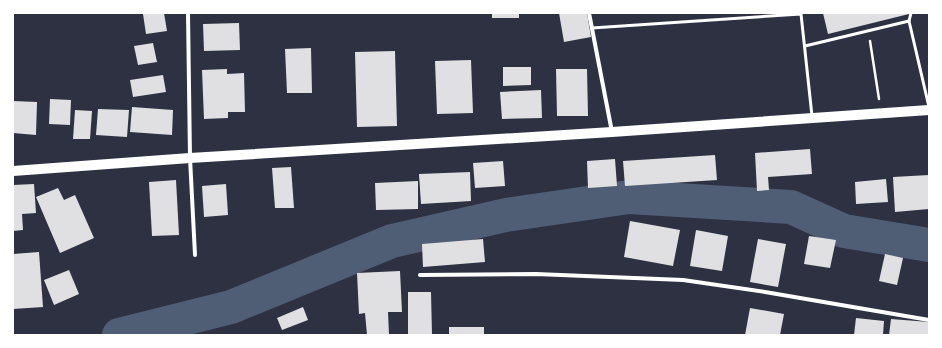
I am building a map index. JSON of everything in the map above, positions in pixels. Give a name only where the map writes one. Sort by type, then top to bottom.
[{"type":"main road","points":[[13,171],[190,158],[612,132],[882,113],[929,108]]},
{"type":"street","points":[[188,13],[190,158],[195,255]]},
{"type":"street","points":[[590,13],[612,132]]},
{"type":"street","points":[[420,275],[536,274],[683,280],[765,292],[929,320]]},
{"type":"lane","points":[[912,13],[909,21],[929,108]]},
{"type":"lane","points":[[592,28],[801,14],[812,117]]},
{"type":"lane","points":[[805,46],[909,21]]},
{"type":"path","points":[[868,31],[882,113]]},
{"type":"building","points":[[164,13],[167,31],[146,34],[143,14]]},
{"type":"building","points":[[492,13],[519,13],[519,18],[492,18]]},
{"type":"building","points":[[559,13],[587,13],[591,37],[564,42]]},
{"type":"building","points":[[823,13],[909,13],[909,14],[828,34]]},
{"type":"building","points":[[239,23],[240,50],[204,51],[203,24]]},
{"type":"building","points":[[153,43],[157,62],[138,65],[134,46]]},
{"type":"building","points":[[311,48],[312,93],[287,93],[285,49]]},
{"type":"building","points":[[395,51],[397,126],[357,127],[355,52]]},
{"type":"building","points":[[471,60],[473,113],[437,114],[435,61]]},
{"type":"building","points":[[503,67],[531,67],[531,85],[503,86]]},
{"type":"building","points":[[227,69],[227,74],[244,73],[245,112],[228,112],[228,118],[204,119],[202,70]]},
{"type":"building","points":[[556,69],[587,69],[588,116],[557,116]]},
{"type":"building","points":[[163,75],[166,92],[133,97],[130,80]]},
{"type":"building","points":[[541,90],[542,118],[502,119],[500,92]]},
{"type":"building","points":[[50,99],[71,100],[70,125],[49,124]]},
{"type":"building","points":[[13,101],[37,102],[36,135],[13,133]]},
{"type":"building","points":[[132,107],[173,110],[172,135],[130,132]]},
{"type":"building","points":[[98,109],[129,110],[127,137],[96,135]]},
{"type":"building","points":[[75,110],[92,111],[90,139],[73,139]]},
{"type":"building","points":[[810,149],[812,174],[768,177],[769,190],[757,191],[755,153]]},
{"type":"building","points":[[715,155],[717,180],[625,186],[623,161]]},
{"type":"building","points":[[615,159],[617,186],[588,188],[587,161]]},
{"type":"building","points":[[503,161],[505,186],[475,188],[473,163]]},
{"type":"building","points":[[291,167],[294,208],[275,208],[272,168]]},
{"type":"building","points":[[470,172],[471,201],[421,204],[419,174]]},
{"type":"building","points":[[929,175],[929,209],[895,212],[893,177]]},
{"type":"building","points":[[886,179],[888,202],[856,204],[855,182]]},
{"type":"building","points":[[176,180],[179,235],[152,236],[149,182]]},
{"type":"building","points":[[418,181],[418,209],[376,210],[375,183]]},
{"type":"building","points":[[34,184],[36,213],[22,214],[23,230],[13,231],[13,185]]},
{"type":"building","points":[[226,184],[228,215],[204,217],[202,186]]},
{"type":"building","points":[[58,188],[64,200],[75,195],[94,238],[60,253],[36,197]]},
{"type":"building","points":[[630,221],[680,230],[673,266],[624,257]]},
{"type":"building","points":[[696,230],[728,236],[722,271],[690,266]]},
{"type":"building","points":[[809,236],[836,240],[830,268],[804,264]]},
{"type":"building","points":[[483,239],[485,262],[423,267],[422,244]]},
{"type":"building","points":[[758,239],[786,244],[778,287],[750,282]]},
{"type":"building","points":[[39,252],[43,307],[13,309],[13,254]]},
{"type":"building","points":[[885,254],[903,258],[897,285],[879,281]]},
{"type":"building","points":[[69,270],[79,294],[54,305],[44,280]]},
{"type":"building","points":[[400,271],[402,312],[388,312],[389,335],[367,335],[365,313],[359,314],[357,273]]},
{"type":"building","points":[[408,292],[431,292],[432,335],[408,335]]},
{"type":"building","points":[[303,307],[308,320],[282,330],[277,318]]},
{"type":"building","points":[[750,308],[784,314],[780,335],[745,335]]},
{"type":"building","points":[[856,318],[884,321],[883,335],[854,335]]},
{"type":"building","points":[[891,319],[929,322],[929,335],[889,335]]},
{"type":"building","points":[[449,327],[484,327],[484,335],[449,335]]},
{"type":"waterway","points":[[119,335],[231,307],[392,241],[506,215],[629,197],[791,207],[844,231],[929,245]]}]
